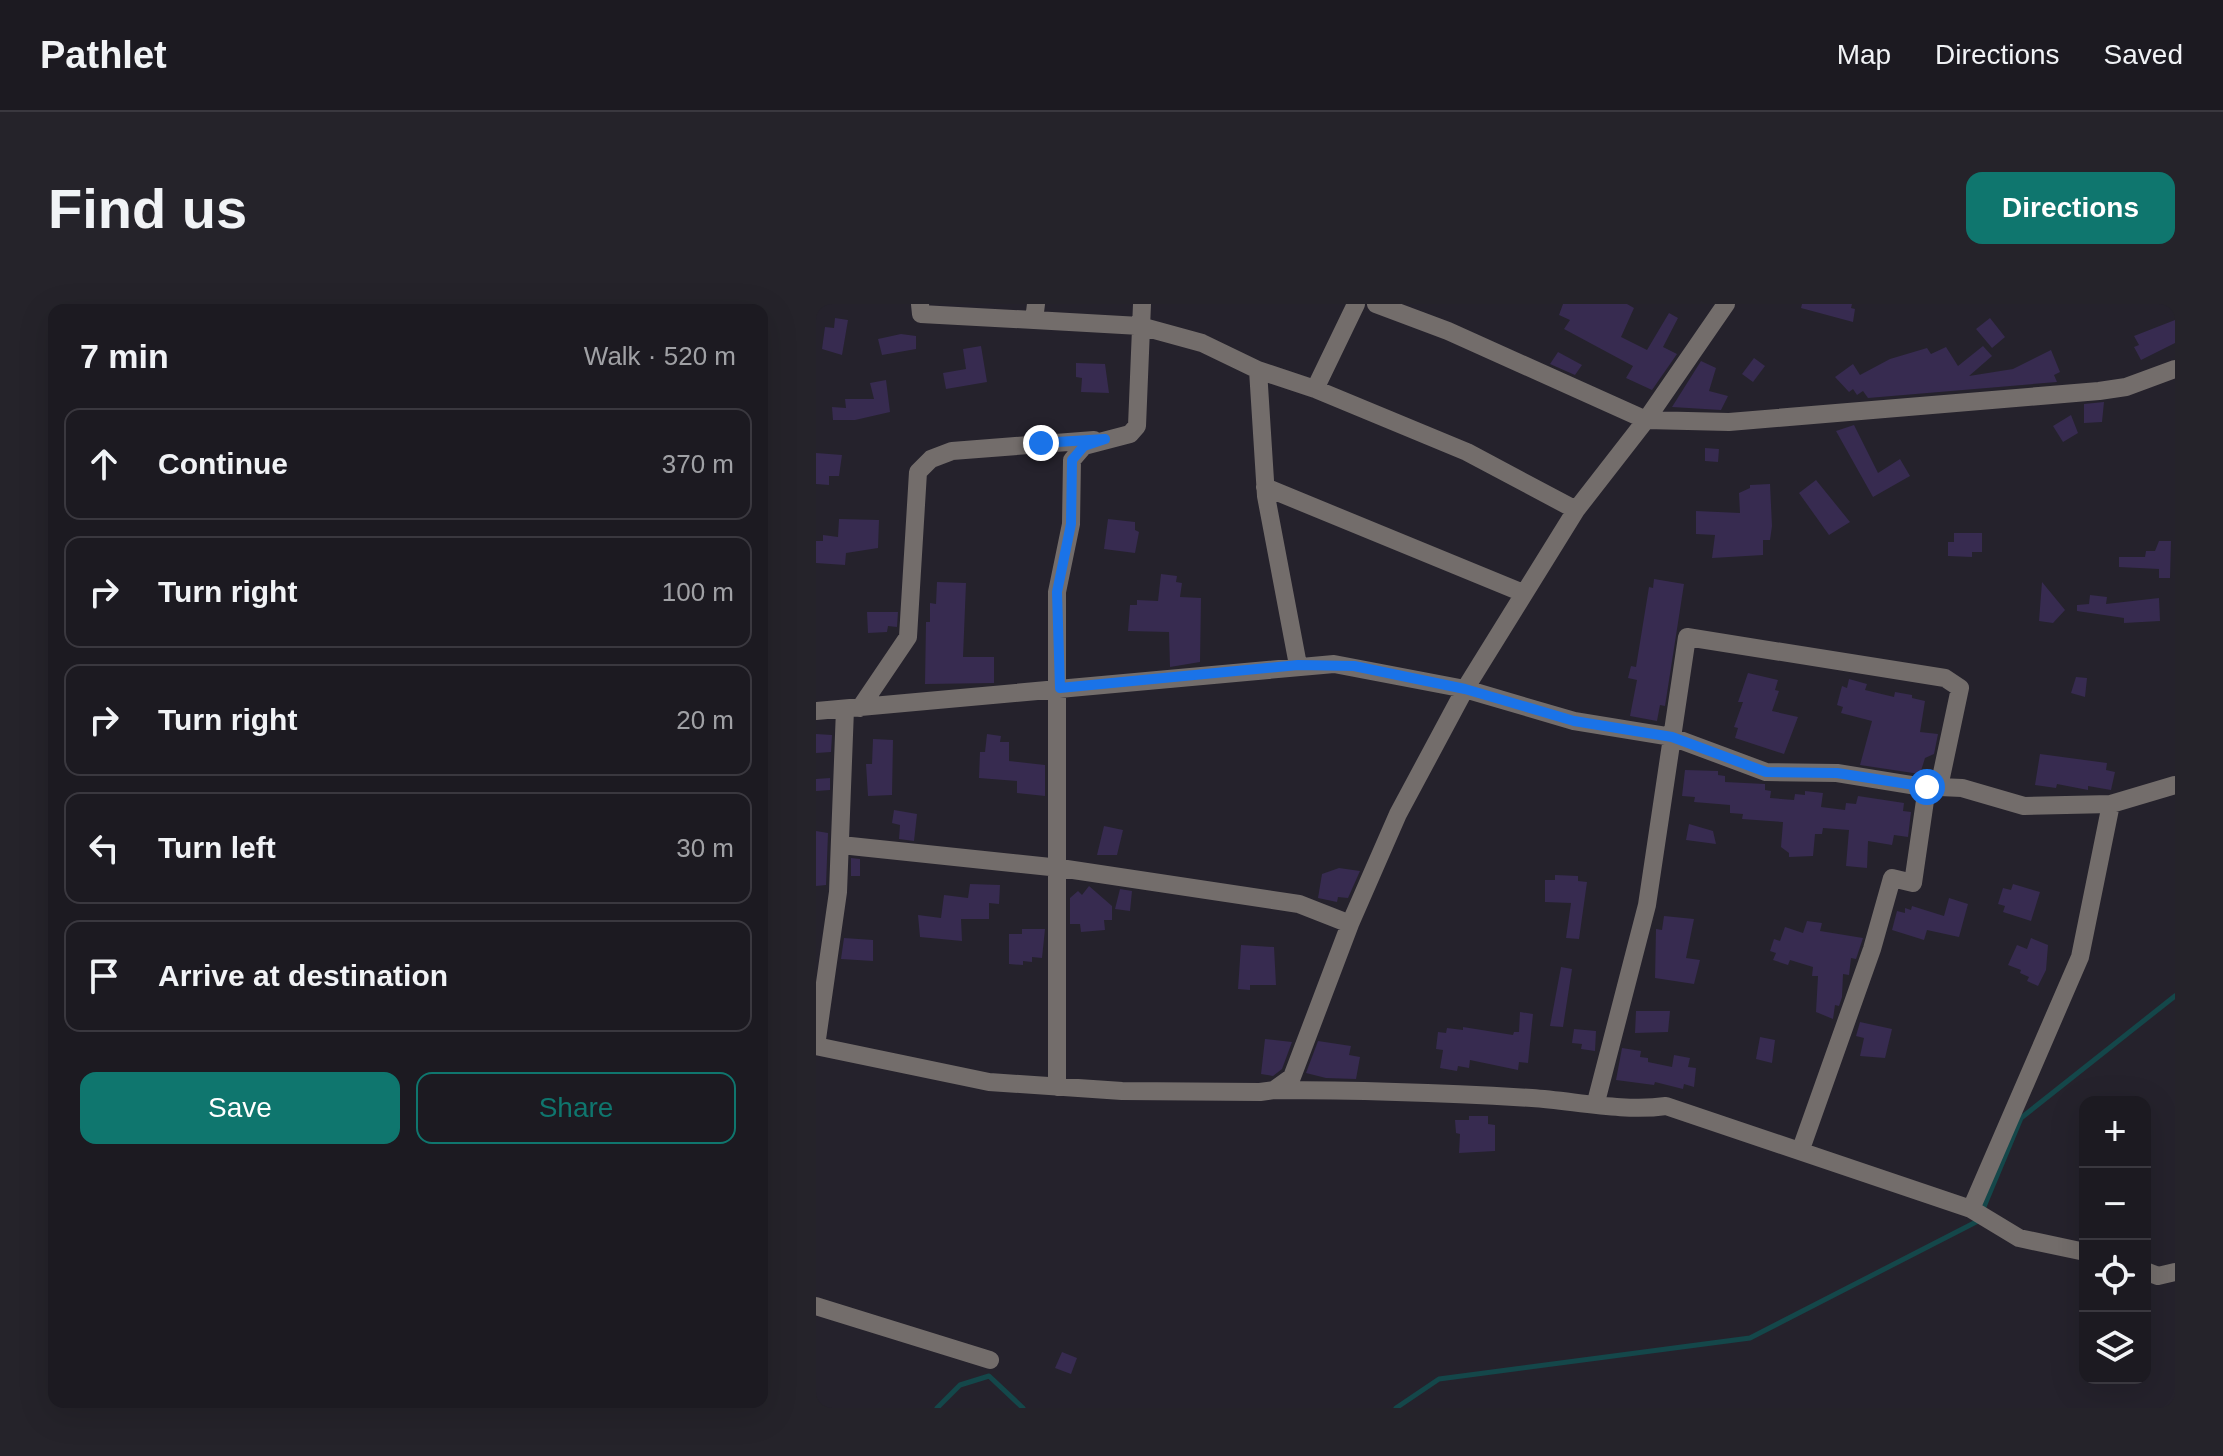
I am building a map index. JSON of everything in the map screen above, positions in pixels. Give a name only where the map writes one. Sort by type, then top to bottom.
[{"type":"street","points":[[920,304],[921,314],[1035,312],[1140,326],[1202,343],[1258,370],[1315,389],[1467,452],[1576,510]]},
{"type":"street","points":[[1142,304],[1137,426],[1130,434],[1105,439],[952,451],[931,459],[918,472],[908,637],[852,709],[839,808],[841,845],[816,1046],[964,1078],[1057,1087],[1122,1091],[1365,1090],[1596,1102],[1637,1110],[1666,1106],[1801,1149],[1971,1209],[2019,1238],[2079,1251]]},
{"type":"street","points":[[1315,389],[1356,304]]},
{"type":"street","points":[[1376,304],[1404,310],[1646,420],[1742,421],[2099,391],[2126,387],[2175,369]]},
{"type":"street","points":[[1274,1090],[1292,1077],[1350,924],[1398,814],[1465,689],[1576,510],[1646,420],[1726,304]]},
{"type":"street","points":[[1258,370],[1265,487],[1298,665]]},
{"type":"street","points":[[1057,1087],[1060,688],[1057,592],[1071,524],[1072,460],[1084,446],[1105,439]]},
{"type":"street","points":[[1265,487],[1523,593]]},
{"type":"street","points":[[1596,1102],[1647,905],[1687,637],[1945,678],[1960,688],[1933,787],[1913,883],[1892,878],[1872,949],[1801,1149]]},
{"type":"street","points":[[816,711],[1298,665],[1354,666],[1465,689],[1574,721],[1672,737],[1766,772],[1837,773],[1933,787],[1962,788],[2024,806],[2111,804],[2175,785]]},
{"type":"street","points":[[1971,1209],[2080,957],[2111,804]]},
{"type":"street","points":[[841,845],[1060,868],[1299,904],[1350,924]]},
{"type":"street","points":[[2151,1273],[2158,1276],[2175,1272]]},
{"type":"street","points":[[816,1306],[990,1360]]},
{"type":"building","points":[[1563,304],[1627,304],[1634,308],[1621,337],[1647,350],[1669,313],[1678,318],[1663,347],[1677,354],[1652,390],[1626,378],[1633,366],[1564,329],[1570,320],[1559,315]]},
{"type":"building","points":[[1802,304],[1852,304],[1851,308],[1855,309],[1853,322],[1801,308]]},
{"type":"building","points":[[835,318],[848,320],[842,355],[822,349],[825,327],[834,328]]},
{"type":"building","points":[[1990,318],[2005,337],[1992,348],[1976,329]]},
{"type":"building","points":[[2175,320],[2175,343],[2141,360],[2134,347],[2139,345],[2134,336]]},
{"type":"building","points":[[901,334],[916,336],[916,349],[882,355],[878,339]]},
{"type":"building","points":[[981,346],[987,382],[946,389],[943,373],[966,369],[963,349]]},
{"type":"building","points":[[1983,346],[1992,356],[1969,376],[2013,369],[2051,350],[2060,372],[2054,375],[2057,382],[1868,398],[1863,391],[1857,395],[1853,389],[1849,392],[1835,377],[1853,364],[1860,375],[1890,359],[1927,348],[1931,354],[1946,347],[1958,366]]},
{"type":"building","points":[[1558,352],[1582,365],[1575,375],[1550,364]]},
{"type":"building","points":[[1754,358],[1765,366],[1753,382],[1742,374]]},
{"type":"building","points":[[1701,361],[1716,368],[1709,391],[1728,396],[1721,410],[1672,407]]},
{"type":"building","points":[[1076,363],[1105,364],[1109,393],[1081,392],[1082,378],[1076,377]]},
{"type":"building","points":[[886,380],[890,412],[855,420],[833,420],[832,407],[846,408],[845,399],[874,399],[870,383]]},
{"type":"building","points":[[2104,402],[2102,422],[2084,423],[2084,404]]},
{"type":"building","points":[[2071,415],[2078,433],[2063,442],[2053,426]]},
{"type":"building","points":[[1854,425],[1878,473],[1900,459],[1910,476],[1873,497],[1836,431]]},
{"type":"building","points":[[1705,448],[1719,449],[1718,462],[1705,461]]},
{"type":"building","points":[[816,453],[842,455],[839,476],[829,476],[829,485],[816,484]]},
{"type":"building","points":[[1816,480],[1850,522],[1829,535],[1799,493]]},
{"type":"building","points":[[1770,484],[1772,526],[1770,540],[1763,540],[1763,555],[1712,558],[1715,535],[1696,534],[1696,511],[1740,513],[1739,493],[1750,488],[1750,485]]},
{"type":"building","points":[[839,519],[879,520],[878,548],[846,553],[845,565],[816,563],[816,541],[823,541],[823,535],[838,537]]},
{"type":"building","points":[[1108,519],[1135,522],[1135,530],[1139,532],[1135,553],[1104,549]]},
{"type":"building","points":[[1954,533],[1982,533],[1982,552],[1972,552],[1972,557],[1948,556],[1948,542],[1954,542]]},
{"type":"building","points":[[2159,541],[2171,541],[2170,578],[2159,578],[2159,569],[2119,567],[2119,557],[2145,557],[2146,551],[2155,551]]},
{"type":"building","points":[[1161,574],[1177,576],[1176,582],[1182,583],[1180,597],[1201,598],[1200,662],[1170,667],[1169,632],[1128,631],[1130,605],[1137,605],[1137,600],[1158,601]]},
{"type":"building","points":[[1654,579],[1684,584],[1665,706],[1660,705],[1657,721],[1630,716],[1637,680],[1628,678],[1631,666],[1636,667],[1649,587],[1653,588]]},
{"type":"building","points":[[937,582],[966,583],[963,657],[994,657],[994,683],[925,684],[926,622],[930,622],[930,603],[936,604]]},
{"type":"building","points":[[2042,582],[2065,610],[2053,623],[2039,621]]},
{"type":"building","points":[[2090,595],[2107,597],[2106,604],[2159,598],[2160,621],[2124,623],[2124,618],[2077,611],[2077,605],[2089,604]]},
{"type":"building","points":[[867,612],[898,612],[897,627],[888,626],[887,632],[868,633]]},
{"type":"building","points":[[1748,673],[1778,680],[1775,690],[1779,691],[1772,711],[1798,717],[1784,754],[1735,738],[1738,728],[1734,727],[1743,702],[1738,702]]},
{"type":"building","points":[[2076,677],[2087,678],[2085,697],[2071,693]]},
{"type":"building","points":[[1849,679],[1867,684],[1865,690],[1894,697],[1895,692],[1912,695],[1912,698],[1925,701],[1920,732],[1938,734],[1934,754],[1925,758],[1920,774],[1860,765],[1872,721],[1841,713],[1843,707],[1837,705],[1842,686],[1847,688]]},
{"type":"building","points":[[816,734],[832,735],[831,752],[816,753]]},
{"type":"building","points":[[987,734],[1001,736],[1000,742],[1009,742],[1009,761],[1045,765],[1045,796],[1017,793],[1017,781],[979,778],[980,752],[985,752]]},
{"type":"building","points":[[873,739],[893,740],[892,795],[868,796],[866,764],[872,764]]},
{"type":"building","points":[[2040,754],[2107,763],[2106,770],[2115,772],[2111,790],[2088,786],[2088,790],[2057,784],[2056,788],[2035,785]]},
{"type":"building","points":[[1685,770],[1718,771],[1718,775],[1725,776],[1725,782],[1765,784],[1765,790],[1771,791],[1770,798],[1794,800],[1795,794],[1805,795],[1805,791],[1823,793],[1821,807],[1845,810],[1846,803],[1856,804],[1858,796],[1904,803],[1903,811],[1911,812],[1908,837],[1894,835],[1892,845],[1868,841],[1867,868],[1846,866],[1849,830],[1823,828],[1822,834],[1815,834],[1813,856],[1789,857],[1789,853],[1781,847],[1783,822],[1742,819],[1743,814],[1730,813],[1730,805],[1694,802],[1695,797],[1682,796]]},
{"type":"building","points":[[830,778],[830,790],[816,791],[816,779]]},
{"type":"building","points":[[894,810],[917,814],[914,841],[899,839],[900,825],[892,823]]},
{"type":"building","points":[[1689,824],[1713,831],[1716,844],[1686,840]]},
{"type":"building","points":[[1104,826],[1123,830],[1117,855],[1097,855]]},
{"type":"building","points":[[816,831],[828,833],[826,885],[816,886]]},
{"type":"building","points":[[851,858],[860,859],[860,876],[851,876]]},
{"type":"building","points":[[1339,868],[1360,871],[1348,898],[1338,897],[1337,902],[1318,898],[1322,874]]},
{"type":"building","points":[[1555,875],[1578,876],[1578,881],[1587,882],[1579,939],[1566,938],[1571,903],[1545,902],[1545,880],[1555,880]]},
{"type":"building","points":[[970,884],[1000,885],[999,904],[989,903],[989,919],[961,919],[962,941],[920,937],[918,915],[941,918],[944,895],[968,898]]},
{"type":"building","points":[[2013,884],[2040,892],[2031,921],[2003,912],[2005,906],[1998,904],[2003,888],[2011,890]]},
{"type":"building","points":[[1089,886],[1112,906],[1112,920],[1104,920],[1105,930],[1081,932],[1080,924],[1070,924],[1070,898],[1078,891],[1082,895]]},
{"type":"building","points":[[1120,889],[1132,891],[1130,911],[1115,909]]},
{"type":"building","points":[[1949,898],[1968,904],[1959,937],[1927,930],[1924,940],[1892,930],[1897,911],[1905,913],[1905,908],[1911,910],[1912,906],[1944,916]]},
{"type":"building","points":[[1664,916],[1694,919],[1686,958],[1700,960],[1694,984],[1655,978],[1656,929],[1662,930]]},
{"type":"building","points":[[1807,921],[1822,923],[1820,931],[1863,938],[1856,959],[1851,958],[1849,975],[1843,974],[1842,997],[1839,1006],[1835,1005],[1833,1019],[1816,1012],[1818,976],[1812,976],[1813,967],[1790,960],[1788,965],[1773,960],[1776,953],[1770,951],[1774,939],[1780,941],[1785,927],[1803,933]]},
{"type":"building","points":[[1022,929],[1045,929],[1042,958],[1032,957],[1032,962],[1023,961],[1023,965],[1009,964],[1009,934],[1022,934]]},
{"type":"building","points":[[844,938],[873,940],[873,961],[841,959]]},
{"type":"building","points":[[2031,938],[2048,945],[2046,970],[2038,986],[2027,981],[2029,977],[2020,973],[2021,970],[2008,965],[2017,945],[2027,949]]},
{"type":"building","points":[[1241,945],[1274,947],[1276,985],[1250,985],[1250,990],[1238,989]]},
{"type":"building","points":[[1561,967],[1572,969],[1563,1027],[1550,1026]]},
{"type":"building","points":[[1636,1011],[1670,1011],[1668,1032],[1635,1033]]},
{"type":"building","points":[[1520,1012],[1533,1014],[1528,1063],[1519,1062],[1518,1070],[1470,1060],[1469,1068],[1458,1066],[1457,1071],[1440,1068],[1443,1050],[1436,1049],[1438,1032],[1446,1033],[1447,1028],[1463,1030],[1463,1027],[1513,1035],[1519,1032]]},
{"type":"building","points":[[1860,1022],[1892,1029],[1885,1058],[1860,1056],[1864,1038],[1856,1036]]},
{"type":"building","points":[[1574,1029],[1596,1031],[1595,1051],[1581,1049],[1582,1044],[1572,1043]]},
{"type":"building","points":[[1760,1037],[1775,1040],[1772,1063],[1756,1059]]},
{"type":"building","points":[[1265,1039],[1292,1042],[1282,1069],[1273,1076],[1261,1074]]},
{"type":"building","points":[[1318,1041],[1351,1046],[1349,1055],[1360,1057],[1356,1079],[1326,1078],[1306,1073]]},
{"type":"building","points":[[1622,1048],[1641,1051],[1640,1057],[1648,1058],[1648,1062],[1672,1067],[1674,1055],[1690,1058],[1688,1067],[1696,1068],[1694,1087],[1684,1084],[1683,1089],[1655,1082],[1654,1085],[1616,1080]]},
{"type":"building","points":[[1469,1116],[1488,1116],[1488,1124],[1495,1125],[1495,1151],[1459,1153],[1460,1134],[1456,1133],[1455,1120],[1469,1120]]},
{"type":"building","points":[[1062,1352],[1077,1358],[1071,1374],[1055,1368]]},
{"type":"waterway","points":[[1396,1408],[1439,1379],[1750,1338],[1978,1221],[2021,1118],[2175,996]]},
{"type":"waterway","points":[[937,1408],[960,1385],[989,1376],[1023,1408]]},
{"type":"route","points":[[1041,443],[1105,439],[1084,446],[1072,460],[1071,524],[1057,592],[1060,688],[1298,665],[1354,666],[1465,689],[1574,721],[1672,737],[1766,772],[1837,773],[1927,787]]}]
